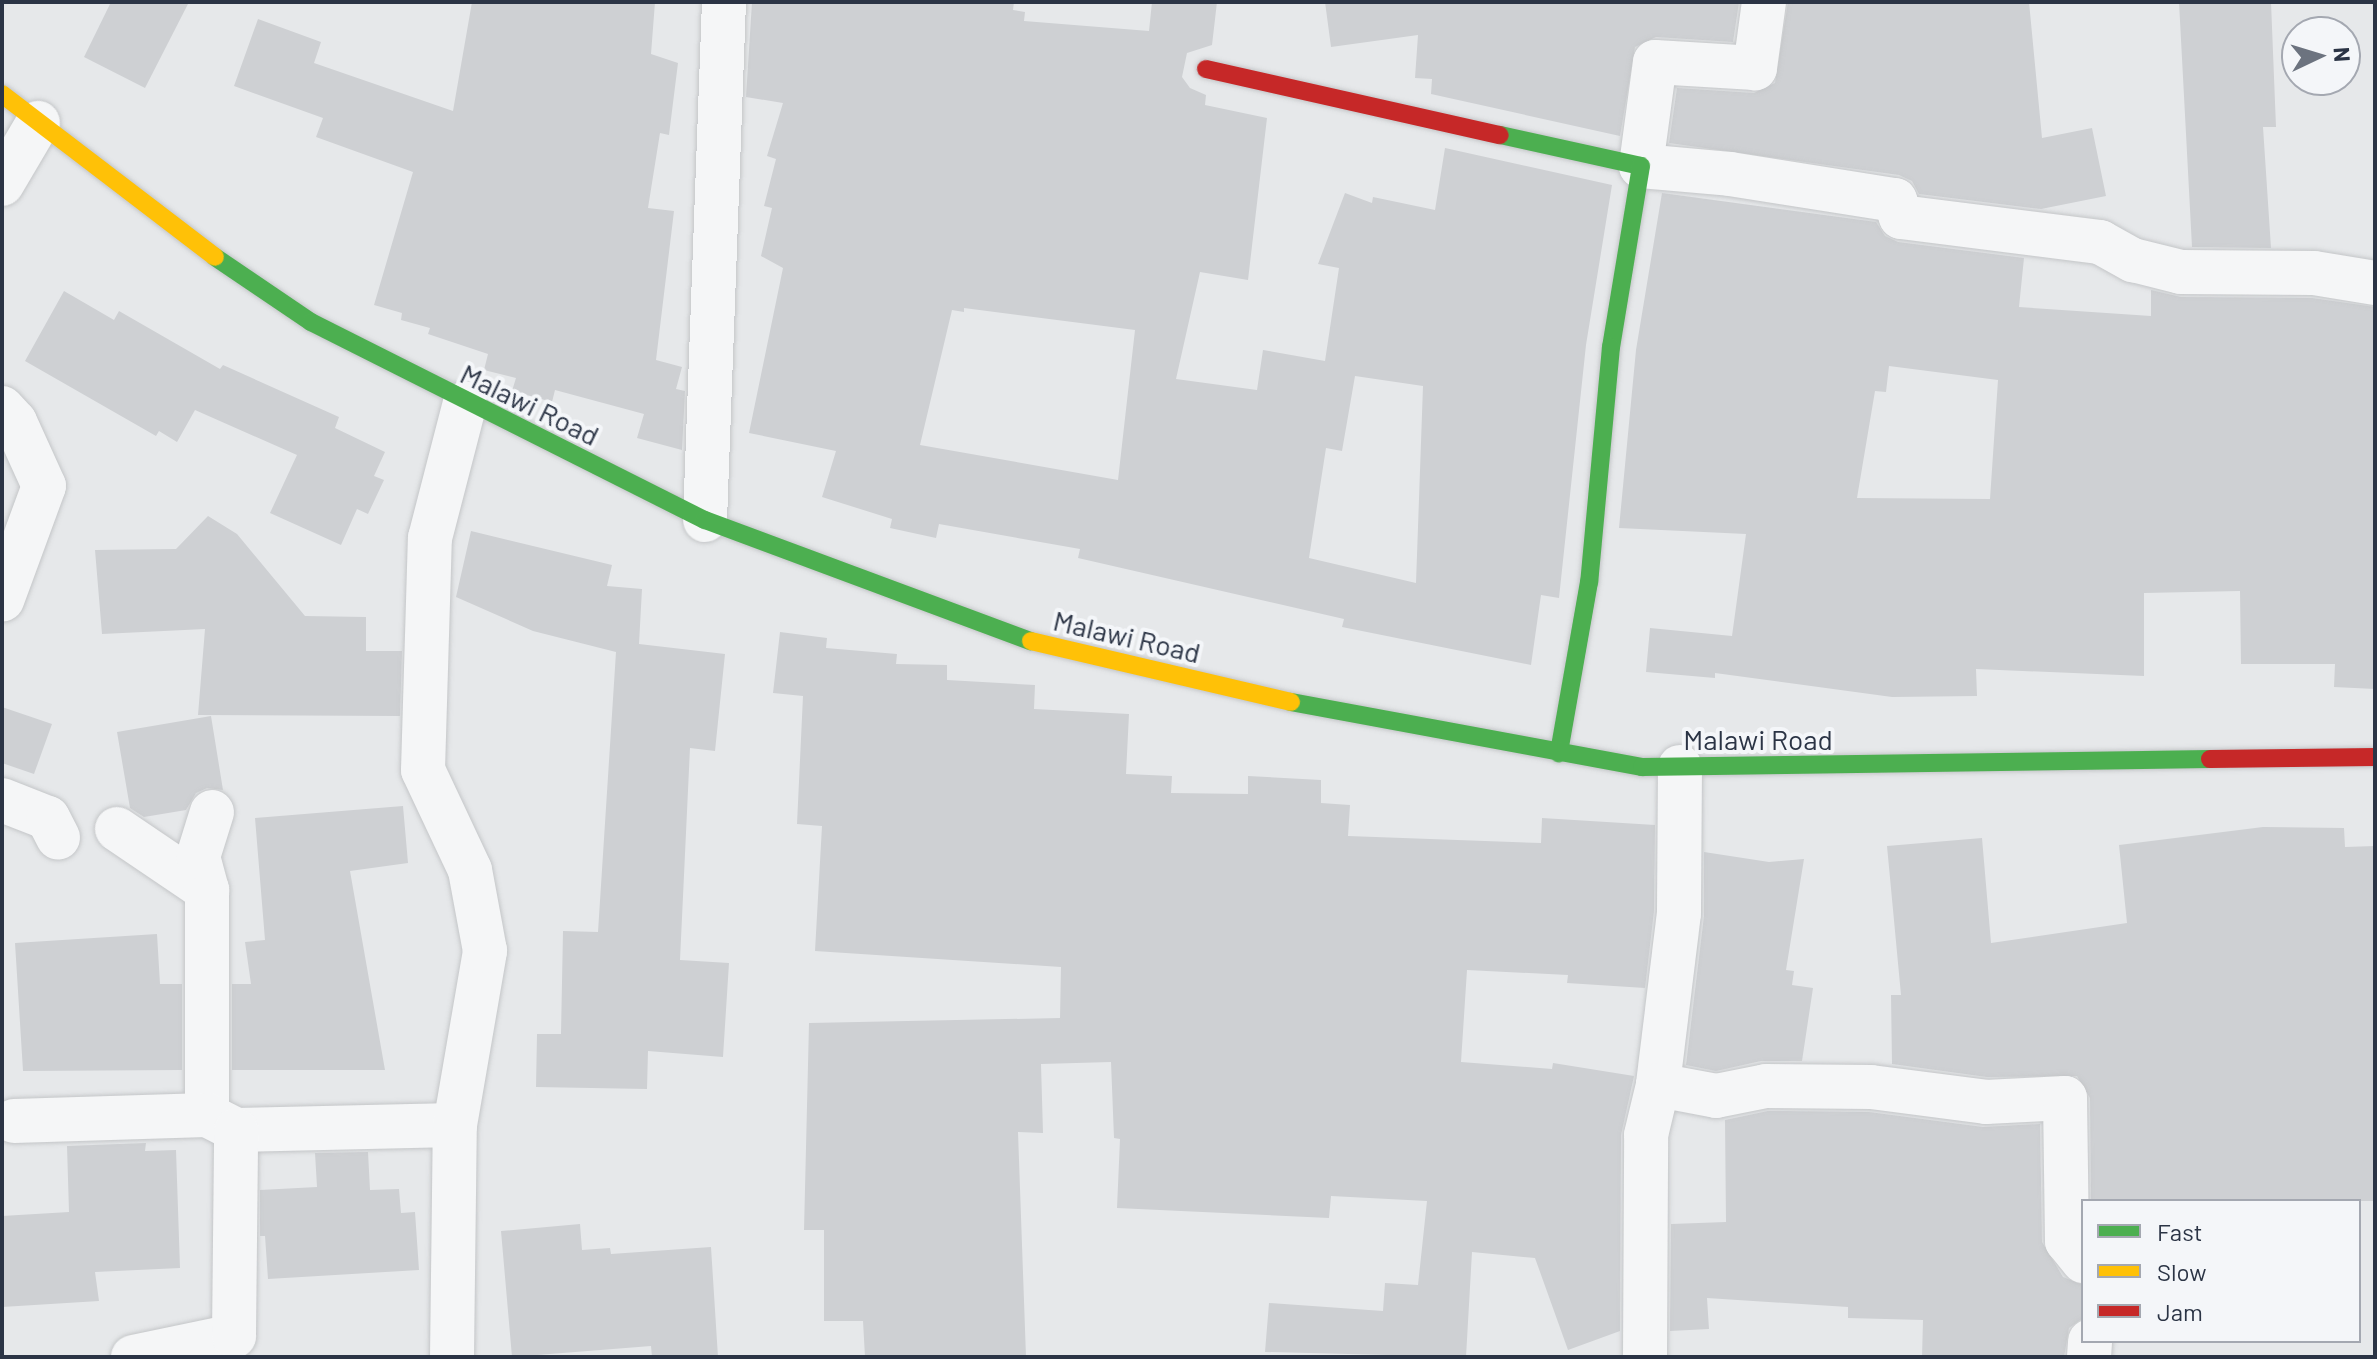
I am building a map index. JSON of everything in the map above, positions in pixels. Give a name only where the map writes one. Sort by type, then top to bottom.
[{"type":"main road","points":[[1206,69],[1641,166],[1611,347],[1589,582],[1559,753]]},
{"type":"main road","name":"Malawi Road","points":[[2,94],[160,220],[311,322],[465,403],[705,520],[1056,650],[1389,724],[1559,753],[1680,767],[2375,757]]},
{"type":"street","points":[[705,520],[724,2]]},
{"type":"street","points":[[1764,2],[1755,68],[1655,62],[1641,166],[1730,174],[1895,200],[1901,217],[2100,242],[2133,260],[2181,272],[2314,273],[2375,283]]},
{"type":"street","points":[[2,184],[38,123]]},
{"type":"street","points":[[452,1357],[455,1125],[485,951],[470,870],[423,770],[430,538],[465,403]]},
{"type":"street","points":[[2,408],[15,422],[44,486],[2,600]]},
{"type":"street","points":[[1645,1357],[1646,1135],[1658,1085],[1679,913],[1680,767]]},
{"type":"street","points":[[2,800],[48,818],[58,838]]},
{"type":"street","points":[[133,1357],[234,1336],[207,890],[198,857],[212,812]]},
{"type":"street","points":[[117,829],[207,890]]},
{"type":"street","points":[[1658,1085],[1716,1096],[1766,1086],[1871,1087],[1986,1102],[2065,1098],[2067,1241],[2081,1258]]},
{"type":"street","points":[[14,1121],[455,1125]]},
{"type":"building","points":[[111,2],[189,2],[145,88],[84,57]]},
{"type":"building","points":[[472,2],[655,2],[651,54],[678,63],[669,135],[660,133],[648,208],[674,211],[656,360],[682,367],[676,389],[685,391],[682,450],[637,438],[644,414],[555,390],[552,402],[512,391],[516,378],[484,370],[488,354],[428,334],[430,328],[401,320],[402,313],[374,305],[413,172],[316,137],[323,118],[234,86],[258,19],[321,42],[314,63],[453,111]]},
{"type":"building","points":[[752,2],[1014,2],[1013,10],[1025,12],[1024,21],[1149,31],[1152,2],[1217,2],[1212,45],[1187,53],[1182,77],[1190,88],[1206,95],[1205,105],[1267,118],[1248,280],[1200,272],[1176,379],[1257,390],[1263,350],[1325,361],[1339,268],[1318,264],[1345,193],[1372,203],[1373,197],[1435,210],[1445,148],[1612,185],[1586,345],[1559,598],[1541,595],[1531,665],[1342,627],[1344,619],[1078,558],[1080,549],[939,524],[936,538],[890,528],[892,519],[822,497],[836,451],[749,433],[783,268],[761,256],[772,208],[764,206],[776,159],[767,156],[783,103],[746,97]],"holes":[[[964,308],[1135,330],[1118,480],[920,445],[952,310],[964,312]],[[1355,376],[1423,386],[1416,583],[1309,558],[1326,448],[1342,451]]]},
{"type":"building","points":[[1325,2],[1739,2],[1733,42],[1656,37],[1635,47],[1620,136],[1431,94],[1432,79],[1415,78],[1418,35],[1331,47]]},
{"type":"building","points":[[1788,2],[2029,2],[2042,138],[2092,128],[2106,196],[2041,209],[1919,194],[1912,181],[1899,175],[1669,143],[1677,88],[1754,93],[1775,83]]},
{"type":"building","points":[[2179,2],[2271,2],[2276,127],[2263,127],[2271,248],[2192,247]]},
{"type":"building","points":[[1662,193],[1876,222],[1885,236],[1898,242],[2024,258],[2019,307],[2151,316],[2151,290],[2181,297],[2312,298],[2375,307],[2375,689],[2334,687],[2335,664],[2241,664],[2240,591],[2144,593],[2144,676],[1976,669],[1977,696],[1892,697],[1715,673],[1715,678],[1646,672],[1650,628],[1732,636],[1746,534],[1619,528],[1636,350]],"holes":[[[1889,366],[1998,380],[1990,499],[1857,498],[1875,391],[1886,392]]]},
{"type":"building","points":[[64,291],[114,320],[119,311],[220,369],[223,365],[339,417],[335,428],[385,452],[374,476],[384,480],[368,514],[357,509],[341,545],[270,513],[297,455],[195,410],[177,442],[159,431],[156,436],[25,361]]},
{"type":"building","points":[[208,516],[237,534],[305,616],[366,617],[366,651],[402,651],[400,716],[198,715],[205,629],[102,634],[95,550],[176,549]]},
{"type":"building","points":[[471,531],[612,565],[607,586],[642,589],[639,644],[725,654],[715,751],[690,748],[680,960],[729,963],[723,1057],[648,1051],[647,1089],[536,1087],[537,1034],[561,1034],[563,931],[598,932],[616,652],[533,631],[456,597]]},
{"type":"building","points":[[780,632],[827,638],[826,648],[897,654],[896,664],[947,665],[947,680],[1035,685],[1034,709],[1129,714],[1126,774],[1172,776],[1171,793],[1248,794],[1248,776],[1321,780],[1321,803],[1350,805],[1348,836],[1541,843],[1542,818],[1655,825],[1654,911],[1645,988],[1567,983],[1568,975],[1467,970],[1461,1062],[1552,1069],[1553,1063],[1634,1076],[1621,1135],[1620,1331],[1568,1350],[1535,1258],[1472,1252],[1466,1357],[1265,1352],[1269,1303],[1383,1311],[1385,1283],[1418,1285],[1427,1201],[1331,1196],[1329,1218],[1117,1208],[1120,1139],[1114,1138],[1111,1062],[1041,1064],[1043,1133],[1018,1132],[1026,1357],[865,1357],[863,1321],[824,1321],[824,1230],[804,1230],[809,1023],[1060,1018],[1061,967],[815,951],[822,826],[797,824],[803,696],[773,693]]},
{"type":"building","points":[[2,707],[52,724],[34,774],[2,763]]},
{"type":"building","points":[[211,716],[223,790],[207,788],[196,793],[186,810],[144,817],[130,808],[117,732]]},
{"type":"building","points":[[403,806],[408,863],[350,871],[385,1070],[232,1070],[232,984],[251,984],[245,942],[265,940],[255,818]]},
{"type":"building","points":[[2263,827],[2344,828],[2345,847],[2375,846],[2375,1201],[2091,1199],[2090,1098],[2077,1076],[1987,1077],[1892,1064],[1891,995],[1901,995],[1887,846],[1982,838],[1991,943],[2127,923],[2119,845]]},
{"type":"building","points":[[1704,852],[1769,862],[1804,859],[1786,970],[1794,971],[1792,985],[1813,988],[1802,1061],[1761,1061],[1716,1071],[1686,1065],[1704,916]]},
{"type":"building","points":[[157,934],[160,984],[182,984],[182,1070],[23,1071],[15,943]]},
{"type":"building","points":[[1768,1111],[1869,1112],[1983,1127],[2040,1124],[2042,1242],[2063,1277],[2081,1284],[2081,1319],[2069,1328],[2064,1357],[1922,1357],[1923,1320],[1848,1318],[1848,1307],[1707,1298],[1709,1329],[1670,1331],[1671,1224],[1726,1222],[1725,1120]]},
{"type":"building","points":[[146,1143],[145,1151],[176,1150],[180,1268],[95,1272],[99,1301],[2,1307],[2,1216],[69,1212],[67,1146]]},
{"type":"building","points":[[368,1152],[370,1190],[399,1189],[401,1213],[415,1212],[419,1270],[268,1279],[265,1236],[260,1236],[260,1190],[317,1187],[315,1153]]},
{"type":"building","points":[[580,1224],[582,1250],[610,1248],[611,1254],[711,1247],[718,1357],[652,1357],[651,1346],[512,1357],[501,1231]]},
{"type":"traffic: fast","points":[[1500,135],[1641,166],[1611,347],[1589,582],[1559,753]]},
{"type":"traffic: fast","points":[[215,257],[311,322],[705,520],[1031,641]]},
{"type":"traffic: fast","points":[[1291,702],[1642,767],[2210,759]]},
{"type":"traffic: slow","points":[[2,94],[215,257]]},
{"type":"traffic: slow","points":[[1031,641],[1291,702]]},
{"type":"traffic: jam","points":[[1206,69],[1500,135]]},
{"type":"traffic: jam","points":[[2210,759],[2375,757]]}]
